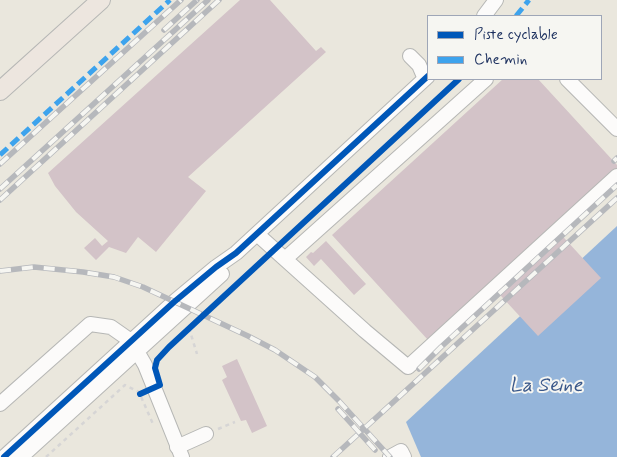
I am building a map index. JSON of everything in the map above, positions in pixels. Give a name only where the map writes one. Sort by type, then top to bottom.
[{"type":"main road","points":[[0,91],[101,0]]},
{"type":"street","points":[[485,15],[496,0]]},
{"type":"street","points":[[21,457],[196,283],[236,253],[427,78],[419,65],[410,56]]},
{"type":"street","points":[[285,259],[485,80]]},
{"type":"street","points":[[568,80],[617,129]]},
{"type":"street","points":[[257,234],[408,367],[617,176]]},
{"type":"street","points":[[0,404],[90,324],[111,327],[134,346],[155,387],[180,452],[206,434]]},
{"type":"street","points":[[4,457],[134,346]]},
{"type":"street","points":[[390,457],[401,451],[404,457]]},
{"type":"path","points":[[189,328],[197,354]]},
{"type":"path","points":[[46,457],[125,385],[139,392],[154,425]]},
{"type":"path","points":[[206,434],[234,422]]},
{"type":"water","name":"La Seine","points":[[617,226],[617,457],[421,457],[406,422]]},
{"type":"building","points":[[240,0],[270,0],[316,51],[321,47],[326,52],[188,177],[206,191],[156,252],[138,237],[126,253],[109,247],[96,260],[84,248],[95,238],[102,246],[108,241],[76,212],[55,186],[48,173]]},
{"type":"building","points":[[502,80],[539,80],[617,165],[617,169],[554,227],[601,278],[538,336],[490,284],[428,340],[332,235]]},
{"type":"building","points":[[326,241],[366,284],[354,295],[321,259],[314,266],[306,257]]},
{"type":"building","points":[[237,359],[267,426],[252,433],[246,420],[241,421],[222,380],[227,377],[222,366]]},
{"type":"railway","points":[[0,164],[181,0]]},
{"type":"railway","points":[[164,30],[197,0]]},
{"type":"railway","points":[[0,189],[208,0]]},
{"type":"railway","points":[[0,200],[219,0]]},
{"type":"railway","points":[[614,161],[617,158]]},
{"type":"railway","points":[[419,369],[617,185]]},
{"type":"railway","points":[[333,457],[617,198]]},
{"type":"railway","points":[[0,271],[34,267],[114,277],[143,287],[248,336],[275,350],[315,377],[390,457]]},
{"type":"railway","points":[[338,409],[375,450]]},
{"type":"marked path","points":[[0,155],[170,0]]},
{"type":"marked path","points":[[517,15],[529,0]]},
{"type":"cycle path","points":[[4,457],[174,302],[236,253],[427,77]]},
{"type":"cycle path","points":[[140,394],[160,385],[155,368],[157,360],[169,347],[458,80]]}]
